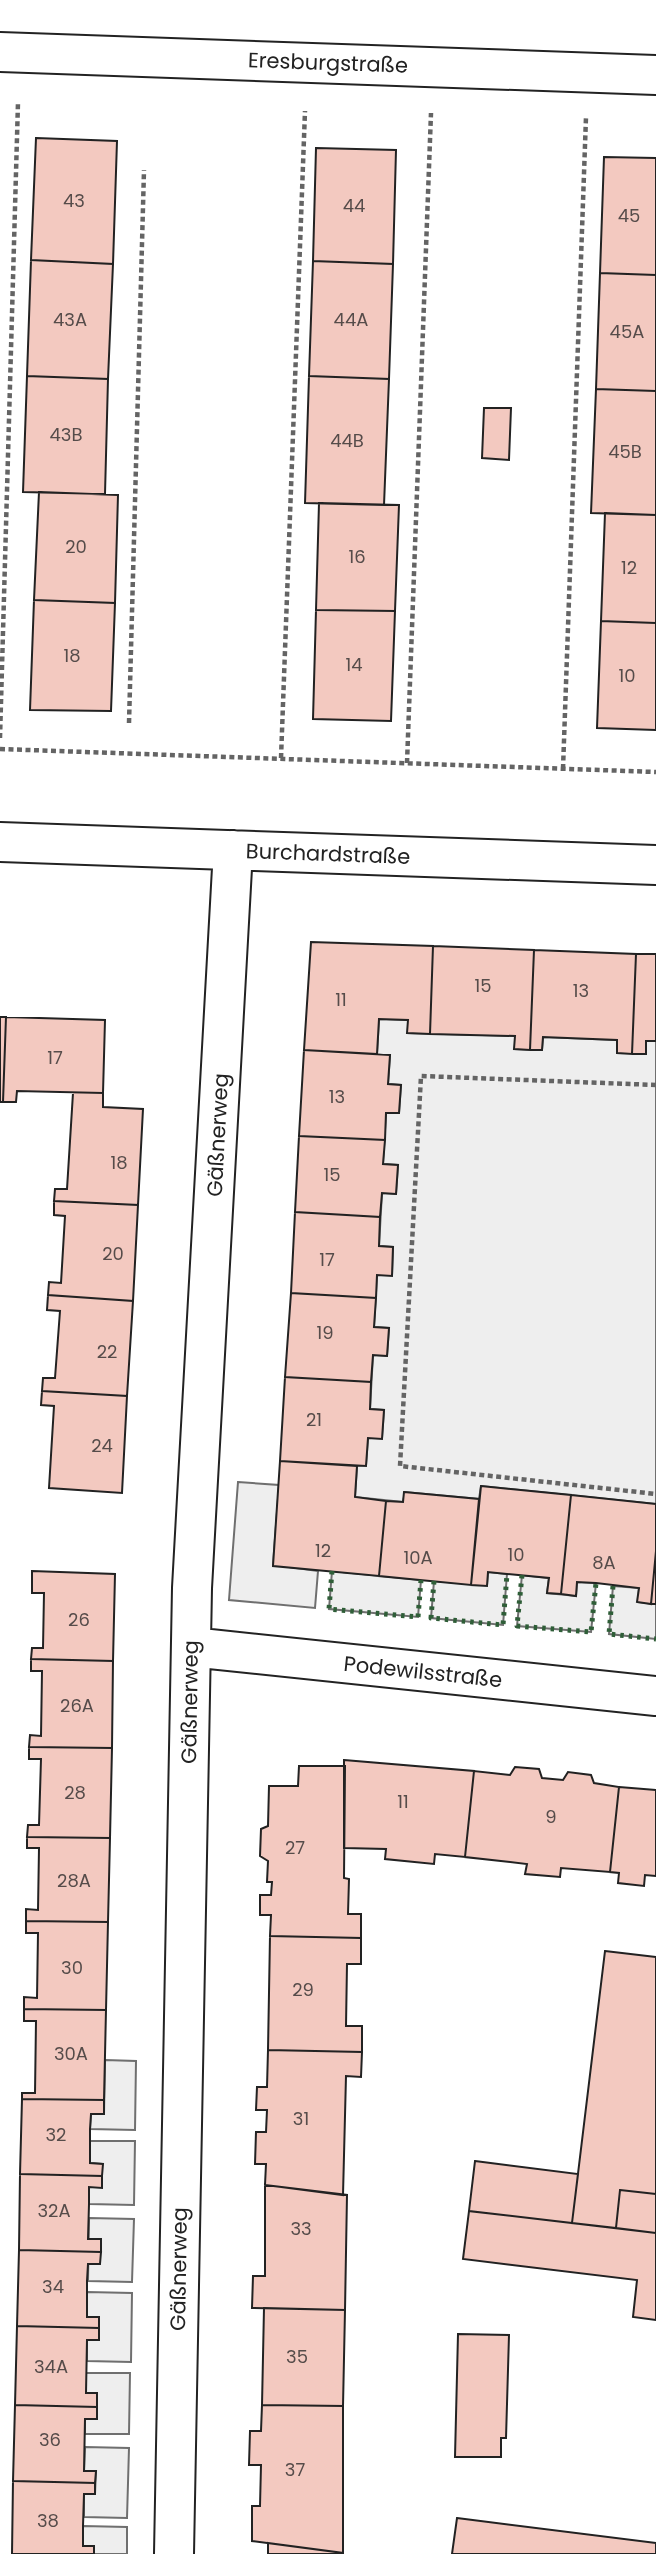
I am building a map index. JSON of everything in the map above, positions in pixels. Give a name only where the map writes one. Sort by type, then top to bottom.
[{"type":"street","name":"Eresburgstraße","points":[[0,52],[656,75]]},
{"type":"street","name":"Burchardstraße","points":[[0,842],[656,865]]},
{"type":"street","name":"Gäßnerweg","points":[[174,2554],[192,1574],[233,850]]},
{"type":"street","name":"Podewilsstraße","points":[[191,1647],[656,1696]]},
{"type":"path","points":[[0,738],[18,102]]},
{"type":"path","points":[[281,758],[305,111]]},
{"type":"path","points":[[407,763],[431,113]]},
{"type":"path","points":[[563,769],[586,117]]},
{"type":"path","points":[[129,723],[144,170]]},
{"type":"path","points":[[0,749],[656,772]]},
{"type":"path","points":[[656,1085],[421,1076],[400,1466],[656,1494]]},
{"type":"shaded area","points":[[379,1019],[408,1020],[408,1033],[515,1036],[515,1049],[542,1050],[543,1037],[617,1040],[617,1053],[646,1053],[646,1041],[656,1041],[656,1504],[481,1486],[479,1499],[405,1492],[403,1502],[355,1497],[357,1466],[366,1465],[368,1438],[382,1438],[384,1410],[370,1409],[373,1355],[387,1356],[389,1328],[374,1327],[377,1275],[392,1275],[393,1247],[379,1246],[382,1193],[396,1194],[398,1165],[383,1164],[386,1113],[399,1113],[401,1085],[388,1084],[390,1056],[377,1054]]},
{"type":"shaded area","points":[[238,1482],[279,1485],[273,1565],[318,1571],[315,1608],[229,1600]]},
{"type":"shaded area","points":[[332,1571],[421,1580],[418,1617],[329,1609]]},
{"type":"shaded area","points":[[488,1572],[507,1574],[503,1625],[431,1618],[434,1581],[487,1585]]},
{"type":"shaded area","points":[[522,1575],[549,1578],[547,1593],[576,1596],[577,1582],[596,1583],[591,1632],[517,1626]]},
{"type":"shaded area","points":[[613,1586],[639,1588],[638,1602],[656,1604],[656,1639],[609,1634]]},
{"type":"shaded area","points":[[105,2060],[136,2061],[135,2130],[90,2129],[91,2114],[104,2114]]},
{"type":"shaded area","points":[[90,2141],[135,2141],[134,2205],[89,2204],[89,2187],[102,2187],[102,2164],[90,2163]]},
{"type":"shaded area","points":[[89,2218],[134,2219],[132,2282],[88,2281]]},
{"type":"shaded area","points":[[87,2292],[132,2293],[131,2362],[87,2361],[87,2340],[99,2340],[99,2317],[87,2317]]},
{"type":"shaded area","points":[[86,2373],[130,2373],[129,2434],[85,2434],[85,2419],[97,2419],[97,2393],[86,2393]]},
{"type":"shaded area","points":[[85,2447],[129,2448],[127,2518],[84,2517],[84,2494],[95,2494],[96,2472],[84,2471]]},
{"type":"shaded area","points":[[83,2526],[127,2527],[127,2554],[94,2554],[94,2547],[83,2546]]},
{"type":"building","points":[[36,138],[117,141],[113,264],[31,260]]},
{"type":"building","points":[[316,148],[396,150],[393,264],[313,261]]},
{"type":"building","points":[[604,157],[656,158],[656,275],[600,273]]},
{"type":"building","points":[[31,260],[113,264],[108,379],[27,376]]},
{"type":"building","points":[[313,261],[393,264],[389,379],[309,376]]},
{"type":"building","points":[[600,273],[656,275],[656,391],[596,389]]},
{"type":"building","points":[[27,376],[108,379],[105,494],[23,492]]},
{"type":"building","points":[[309,376],[389,379],[384,505],[305,503]]},
{"type":"building","points":[[596,389],[656,391],[656,515],[591,513]]},
{"type":"building","points":[[484,408],[511,408],[509,460],[482,458]]},
{"type":"building","points":[[39,492],[118,495],[115,603],[34,600]]},
{"type":"building","points":[[319,503],[399,505],[395,611],[316,610]]},
{"type":"building","points":[[605,513],[656,515],[656,623],[601,621]]},
{"type":"building","points":[[34,600],[115,603],[111,711],[30,710]]},
{"type":"building","points":[[316,610],[395,611],[391,721],[313,719]]},
{"type":"building","points":[[601,621],[656,623],[656,730],[597,728]]},
{"type":"building","points":[[311,942],[433,946],[430,1034],[407,1033],[408,1020],[379,1019],[377,1054],[304,1050]]},
{"type":"building","points":[[433,946],[534,950],[530,1050],[514,1049],[515,1036],[430,1034]]},
{"type":"building","points":[[534,950],[636,954],[632,1054],[617,1053],[617,1040],[543,1037],[542,1050],[530,1050]]},
{"type":"building","points":[[636,954],[656,954],[656,1041],[646,1041],[646,1054],[632,1054]]},
{"type":"building","points":[[0,1017],[6,1017],[3,1102],[0,1102]]},
{"type":"building","points":[[6,1017],[105,1020],[103,1093],[17,1091],[16,1102],[3,1102]]},
{"type":"building","points":[[304,1050],[390,1055],[388,1084],[401,1085],[399,1113],[386,1113],[385,1140],[299,1136]]},
{"type":"building","points":[[73,1093],[103,1093],[103,1107],[143,1109],[138,1205],[54,1201],[55,1189],[67,1189]]},
{"type":"building","points":[[299,1136],[385,1140],[383,1164],[398,1165],[396,1194],[382,1193],[380,1217],[295,1212]]},
{"type":"building","points":[[54,1201],[138,1205],[133,1301],[48,1295],[49,1282],[61,1283],[65,1216],[54,1215]]},
{"type":"building","points":[[295,1212],[380,1217],[379,1246],[393,1247],[392,1276],[377,1275],[376,1298],[291,1293]]},
{"type":"building","points":[[291,1293],[376,1298],[374,1327],[389,1328],[387,1356],[373,1355],[371,1382],[285,1377]]},
{"type":"building","points":[[48,1295],[133,1301],[127,1396],[42,1391],[43,1378],[55,1378],[60,1311],[47,1310]]},
{"type":"building","points":[[285,1377],[371,1382],[370,1409],[384,1410],[382,1439],[368,1438],[366,1466],[280,1461]]},
{"type":"building","points":[[42,1391],[127,1396],[122,1493],[49,1488],[54,1406],[41,1405]]},
{"type":"building","points":[[280,1461],[357,1466],[355,1497],[386,1501],[379,1576],[273,1566]]},
{"type":"building","points":[[481,1486],[571,1495],[561,1594],[547,1593],[549,1578],[488,1572],[487,1586],[471,1585]]},
{"type":"building","points":[[404,1492],[479,1499],[471,1585],[379,1576],[386,1501],[403,1502]]},
{"type":"building","points":[[571,1495],[656,1504],[656,1551],[651,1604],[637,1602],[639,1588],[596,1583],[577,1582],[576,1596],[561,1594]]},
{"type":"building","points":[[656,1551],[656,1604],[651,1604]]},
{"type":"building","points":[[32,1571],[115,1574],[113,1661],[31,1659],[32,1648],[43,1648],[44,1593],[32,1593]]},
{"type":"building","points":[[31,1659],[113,1661],[112,1748],[29,1747],[30,1735],[41,1736],[42,1671],[31,1671]]},
{"type":"building","points":[[29,1747],[112,1748],[110,1838],[27,1837],[28,1825],[39,1825],[41,1759],[29,1759]]},
{"type":"building","points":[[344,1760],[474,1771],[465,1857],[435,1854],[434,1864],[385,1859],[386,1849],[344,1848]]},
{"type":"building","points":[[299,1766],[345,1766],[344,1878],[349,1879],[348,1914],[361,1914],[361,1938],[270,1936],[271,1915],[260,1915],[260,1895],[271,1895],[272,1882],[267,1882],[268,1861],[260,1856],[261,1829],[268,1826],[269,1786],[298,1786]]},
{"type":"building","points":[[515,1767],[539,1769],[542,1778],[563,1780],[568,1772],[591,1775],[594,1783],[619,1787],[610,1872],[561,1868],[560,1877],[525,1874],[527,1864],[465,1857],[474,1771],[510,1775]]},
{"type":"building","points":[[619,1787],[656,1790],[656,1876],[645,1875],[644,1886],[618,1883],[619,1873],[610,1872]]},
{"type":"building","points":[[27,1837],[110,1838],[108,1922],[26,1921],[26,1909],[38,1910],[39,1848],[27,1848]]},
{"type":"building","points":[[26,1921],[108,1922],[106,2010],[24,2009],[24,1997],[37,1998],[38,1933],[26,1933]]},
{"type":"building","points":[[270,1936],[361,1938],[361,1964],[347,1964],[346,2026],[362,2026],[362,2052],[268,2050]]},
{"type":"building","points":[[605,1951],[656,1957],[656,2194],[620,2190],[616,2228],[572,2223]]},
{"type":"building","points":[[24,2009],[106,2010],[104,2100],[22,2099],[22,2093],[35,2093],[36,2021],[24,2021]]},
{"type":"building","points":[[268,2050],[362,2052],[361,2077],[346,2076],[343,2195],[265,2185],[266,2164],[255,2164],[256,2132],[266,2132],[267,2110],[256,2110],[257,2087],[267,2087]]},
{"type":"building","points":[[22,2099],[104,2100],[104,2114],[91,2114],[90,2129],[90,2163],[103,2164],[102,2176],[20,2174]]},
{"type":"building","points":[[475,2161],[578,2174],[572,2223],[469,2211]]},
{"type":"building","points":[[20,2174],[102,2176],[102,2188],[89,2187],[88,2239],[101,2239],[101,2252],[19,2250]]},
{"type":"building","points":[[265,2185],[347,2195],[345,2310],[252,2308],[253,2276],[265,2276]]},
{"type":"building","points":[[620,2190],[656,2194],[656,2233],[616,2228]]},
{"type":"building","points":[[469,2211],[656,2233],[656,2320],[633,2317],[637,2280],[463,2259]]},
{"type":"building","points":[[19,2250],[101,2252],[100,2264],[88,2264],[87,2281],[87,2317],[99,2317],[99,2328],[17,2326]]},
{"type":"building","points":[[264,2308],[345,2310],[343,2406],[262,2405]]},
{"type":"building","points":[[17,2326],[99,2328],[99,2340],[87,2340],[86,2393],[97,2393],[97,2407],[15,2405]]},
{"type":"building","points":[[458,2334],[509,2335],[506,2438],[501,2438],[501,2457],[455,2457]]},
{"type":"building","points":[[15,2405],[97,2407],[97,2419],[85,2419],[84,2471],[96,2471],[95,2483],[13,2481]]},
{"type":"building","points":[[262,2405],[343,2406],[343,2553],[252,2541],[252,2506],[260,2506],[261,2465],[249,2465],[250,2431],[261,2431]]},
{"type":"building","points":[[13,2481],[95,2483],[95,2494],[84,2494],[83,2526],[83,2546],[94,2546],[94,2554],[12,2554]]},
{"type":"building","points":[[457,2518],[656,2543],[656,2554],[452,2554]]},
{"type":"building","points":[[268,2543],[343,2553],[343,2554],[268,2554]]},
{"type":"hedge","points":[[332,1571],[329,1609],[418,1617],[421,1580]]},
{"type":"hedge","points":[[434,1581],[431,1618],[503,1625],[507,1574]]},
{"type":"hedge","points":[[522,1575],[517,1626],[591,1632],[596,1583]]},
{"type":"hedge","points":[[613,1586],[609,1634],[656,1639]]}]
